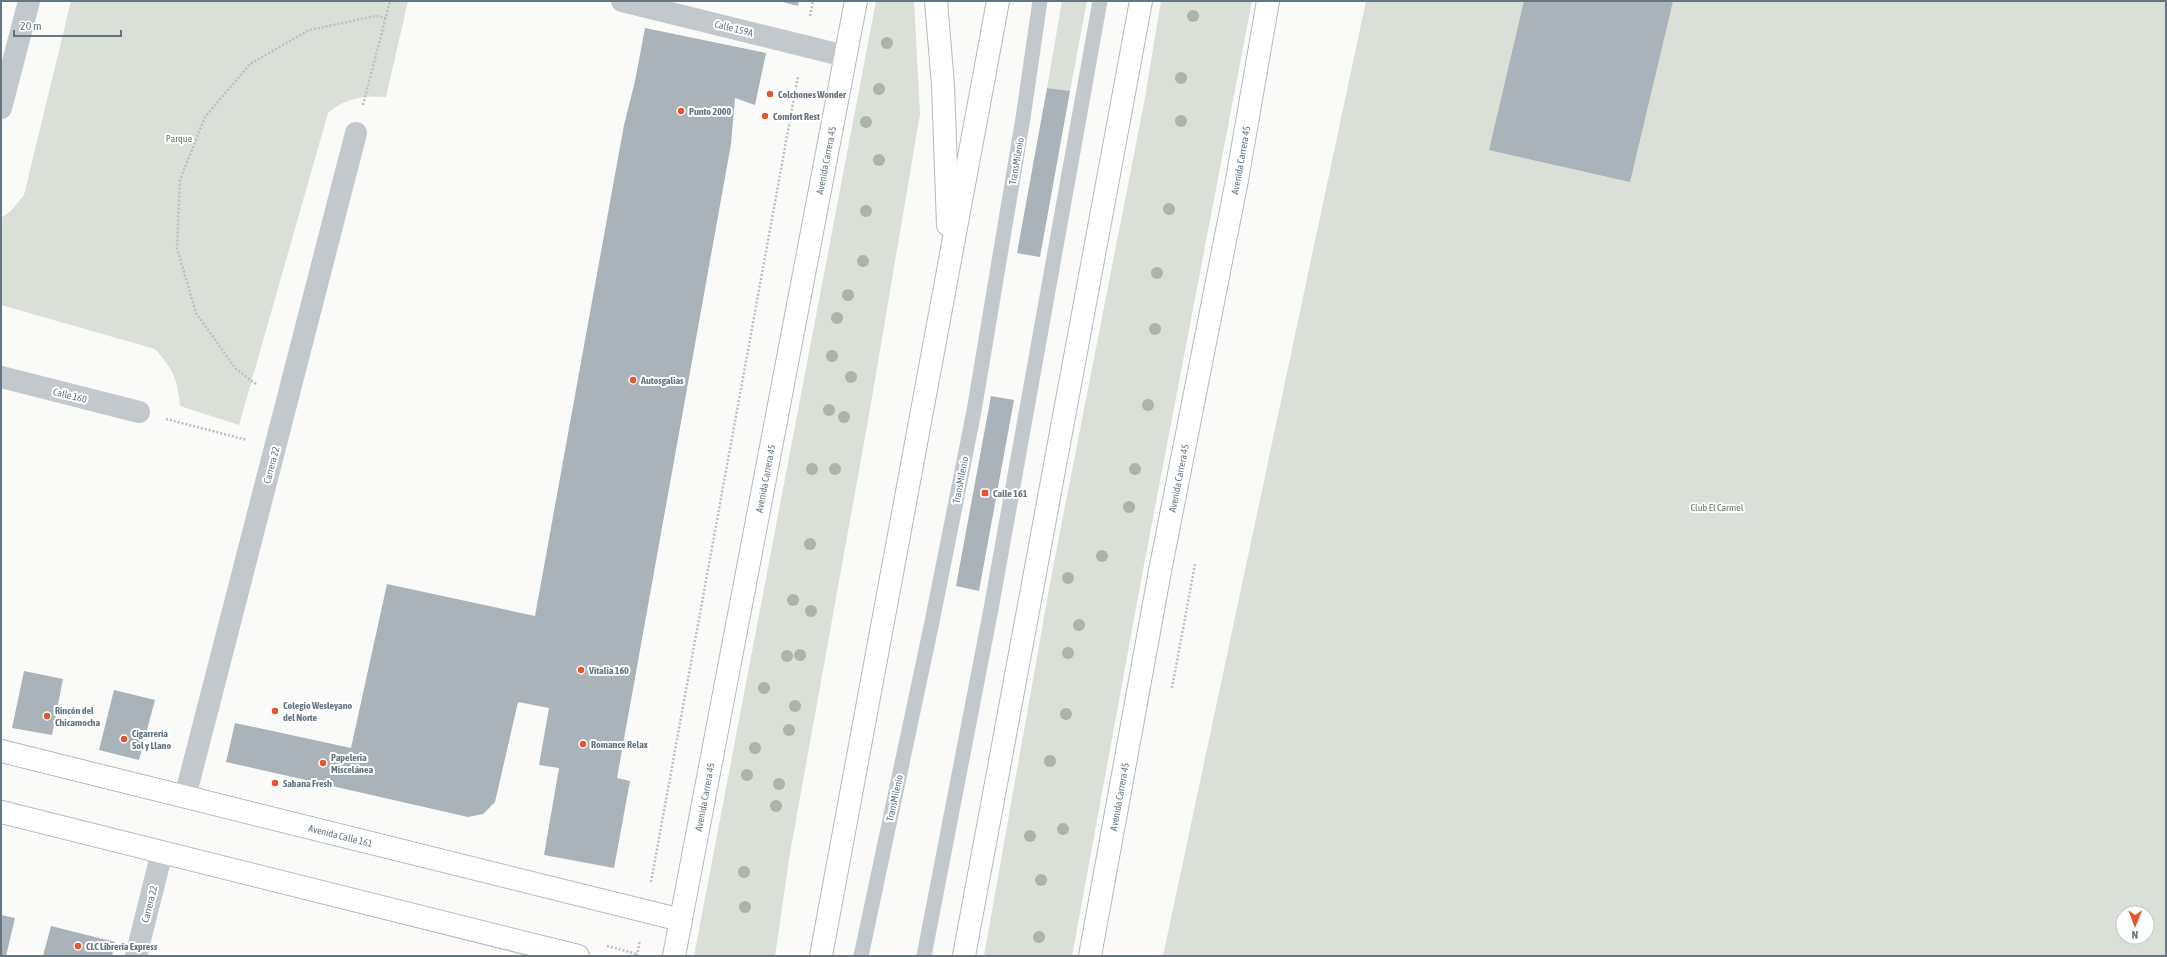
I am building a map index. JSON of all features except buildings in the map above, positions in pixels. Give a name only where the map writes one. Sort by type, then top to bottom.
[{"type":"main road","name":"Avenida Carrera 45","points":[[674,956],[856,1]]},
{"type":"main road","points":[[936,1],[943,85],[950,269]]},
{"type":"main road","points":[[822,956],[950,269],[998,1]]},
{"type":"main road","points":[[964,956],[1141,1]]},
{"type":"main road","name":"Avenida Carrera 45","points":[[1090,956],[1160,571],[1237,180],[1268,1]]},
{"type":"main road","name":"Avenida Calle 161","points":[[1,751],[681,920]]},
{"type":"main road","points":[[1,812],[578,956]]},
{"type":"street","points":[[1,108],[28,1]]},
{"type":"street","name":"Calle 159A","points":[[622,1],[845,56]]},
{"type":"street","name":"Carrera 22","points":[[185,797],[356,133]]},
{"type":"street","name":"Calle 160","points":[[1,377],[139,412]]},
{"type":"street","name":"Carrera 22","points":[[136,956],[162,852]]},
{"type":"lane","name":"TransMilenio","points":[[861,956],[932,622],[974,411],[1023,118],[1040,1]]},
{"type":"lane","points":[[924,956],[991,609],[1100,1]]},
{"type":"path","points":[[356,133],[390,1]]},
{"type":"path","points":[[637,956],[813,1]]},
{"type":"path","points":[[256,384],[236,369],[196,313],[177,248],[180,180],[205,117],[250,64],[309,30],[376,16],[386,18]]},
{"type":"path","points":[[139,412],[275,447]]},
{"type":"green space","name":"Parque","points":[[71,1],[408,1],[386,97],[363,97],[348,101],[328,113],[239,425],[180,406],[178,388],[173,374],[166,362],[155,349],[1,305],[1,218],[11,211],[24,195]]},
{"type":"green space","points":[[876,1],[914,1],[920,114],[869,415],[790,853],[775,956],[694,956]]},
{"type":"green space","points":[[1062,1],[1087,1],[1070,91],[1047,88]]},
{"type":"green space","points":[[1161,1],[1252,1],[1143,570],[1072,956],[984,956],[1051,578],[1145,98]]},
{"type":"green space","name":"Club El Carmel","points":[[1366,1],[2166,1],[2166,956],[1163,956]]},
{"type":"place","name":"Colchones Wonder","points":[[770,94]]},
{"type":"place","name":"Punto 2000","points":[[681,111]]},
{"type":"place","name":"Comfort Rest","points":[[765,116]]},
{"type":"place","name":"Autosgalias","points":[[633,380]]},
{"type":"place","name":"Calle 161","points":[[985,493]]},
{"type":"place","name":"Vitalia 160","points":[[581,670]]},
{"type":"place","name":"Colegio Wesleyano del Norte","points":[[275,711]]},
{"type":"place","name":"Rincón del Chicamocha","points":[[47,716]]},
{"type":"place","name":"Cigarrería Sol y Llano","points":[[124,739]]},
{"type":"place","name":"Romance Relax","points":[[583,744]]},
{"type":"place","name":"Papeleria Miscelánea","points":[[323,763]]},
{"type":"place","name":"Sabana Fresh","points":[[275,783]]},
{"type":"place","name":"CLC Librería Express","points":[[78,946]]}]
